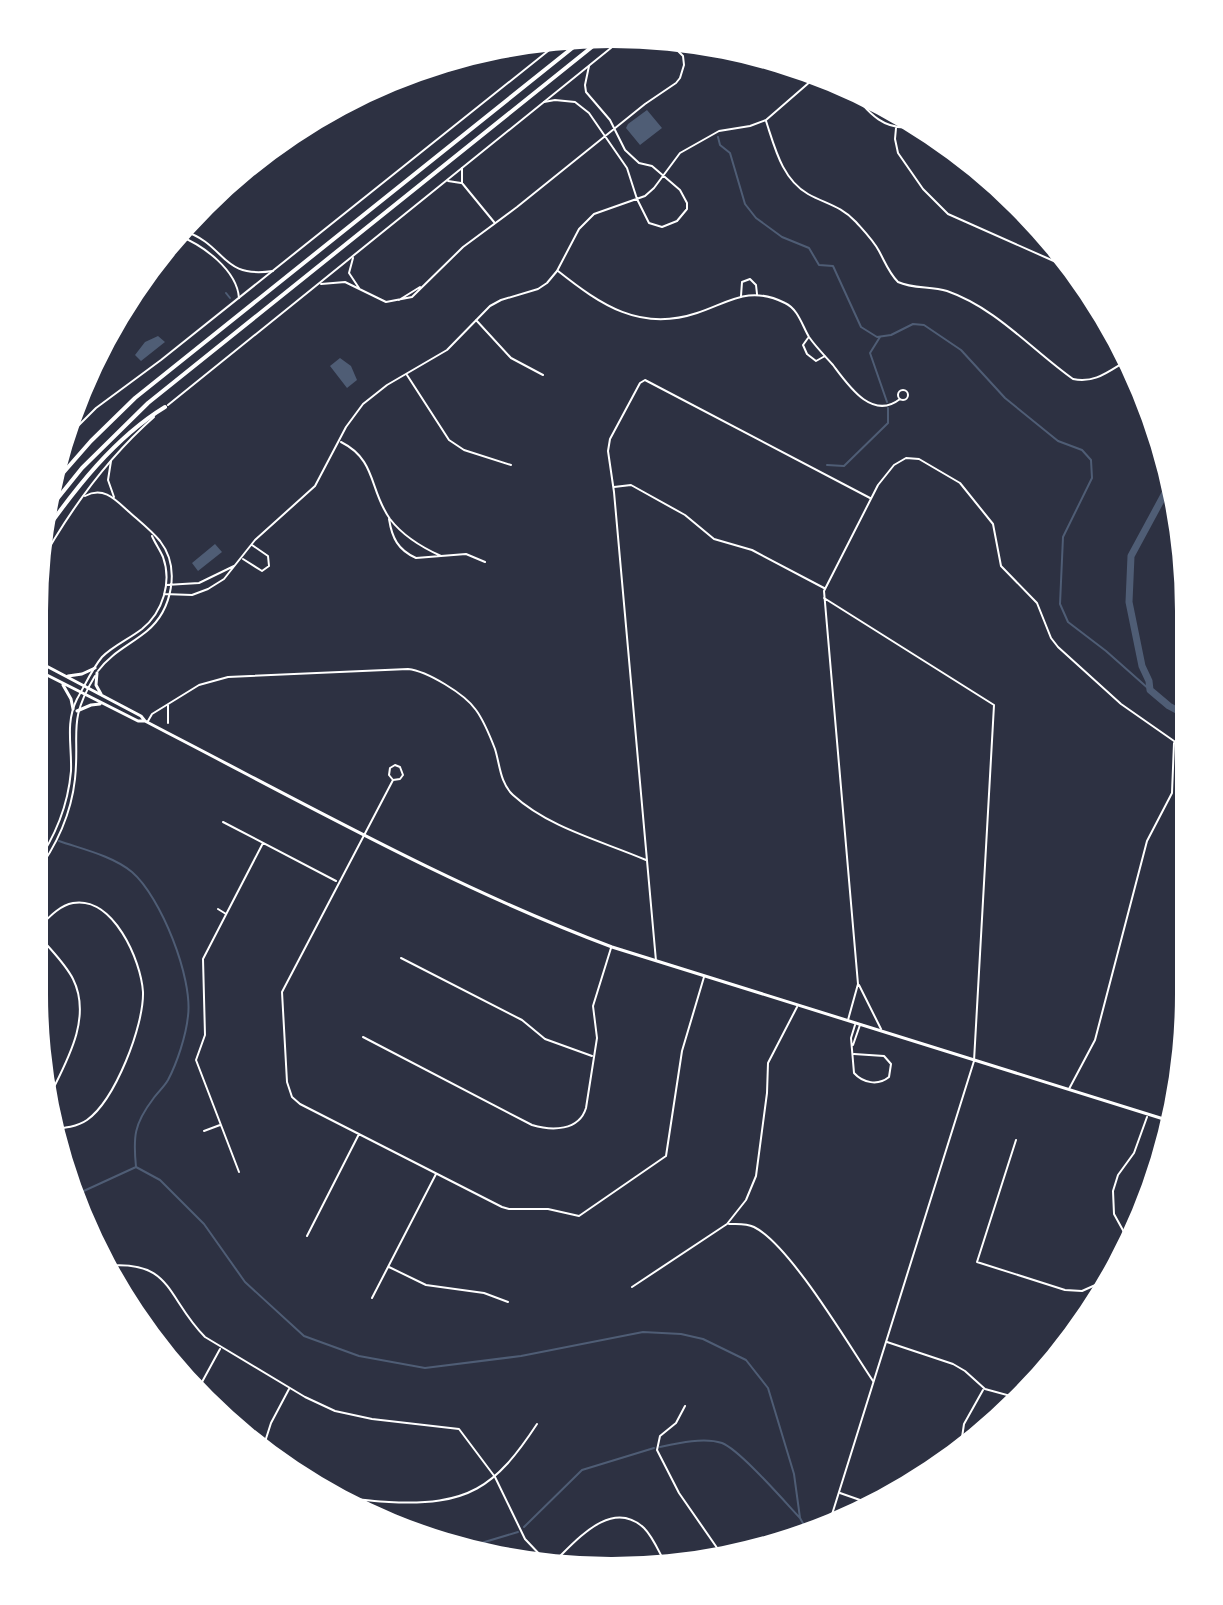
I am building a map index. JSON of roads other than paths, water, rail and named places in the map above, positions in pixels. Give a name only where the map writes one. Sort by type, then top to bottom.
[{"type":"highway","points":[[66,470],[135,398],[570,49]]},
{"type":"highway","points":[[61,495],[82,468],[148,403],[590,49]]},
{"type":"highway","points":[[56,518],[100,463],[147,418],[165,407]]},
{"type":"main road","points":[[48,667],[141,716],[146,722]]},
{"type":"main road","points":[[65,676],[96,671],[96,685],[104,698]]},
{"type":"main road","points":[[48,676],[492,898],[612,947],[1161,1118]]},
{"type":"main road","points":[[61,682],[75,710],[102,704]]},
{"type":"street","points":[[52,544],[80,498],[113,458],[165,407],[611,48]]},
{"type":"street","points":[[80,424],[96,408],[161,360],[547,52]]},
{"type":"street","points":[[315,285],[345,282],[386,302],[412,297],[463,247],[680,78],[684,71],[683,56],[679,52]]},
{"type":"street","points":[[589,66],[586,92],[606,114],[636,165]]},
{"type":"street","points":[[164,594],[182,596],[202,592],[224,579],[252,544],[315,486],[363,404],[387,385],[447,350],[475,319],[501,300],[538,289],[553,278],[585,222],[604,208],[637,199],[654,188],[680,153],[712,134],[766,120],[808,84]]},
{"type":"street","points":[[543,102],[575,102],[589,113],[629,171],[644,216],[656,227],[671,225],[687,209],[680,190],[652,166],[636,165],[629,171]]},
{"type":"street","points":[[867,109],[875,119],[900,127]]},
{"type":"street","points":[[766,120],[778,158],[788,176],[808,194],[830,202],[849,215],[873,241],[887,269],[898,282],[945,290],[963,298],[1009,327],[1073,379],[1096,379],[1119,365]]},
{"type":"street","points":[[896,128],[898,153],[923,189],[948,214],[1053,260]]},
{"type":"street","points":[[462,167],[462,183],[495,223]]},
{"type":"street","points":[[445,181],[462,183]]},
{"type":"street","points":[[193,235],[205,241],[236,269],[249,273],[274,270]]},
{"type":"street","points":[[188,240],[215,258],[236,284],[239,298]]},
{"type":"street","points":[[355,253],[349,273],[359,289]]},
{"type":"street","points":[[557,271],[602,304],[646,318],[662,319],[697,313],[741,296],[757,295],[790,305],[809,337],[849,388],[866,401],[884,405],[900,399]]},
{"type":"street","points":[[741,296],[742,282],[750,279],[756,285],[757,295]]},
{"type":"street","points":[[475,319],[511,358],[543,375]]},
{"type":"street","points":[[809,337],[803,345],[807,354],[816,361],[825,356]]},
{"type":"street","points":[[407,374],[449,440],[464,450],[511,465]]},
{"type":"street","points":[[656,961],[614,487],[608,451],[610,439],[642,380],[648,380],[871,498]]},
{"type":"street","points":[[339,441],[351,447],[366,462],[389,517],[408,538],[441,556]]},
{"type":"street","points":[[113,458],[108,480],[114,498]]},
{"type":"street","points":[[882,1032],[858,984],[823,597],[871,498],[888,471],[906,458],[926,462],[960,483],[993,524],[1001,566],[1037,603],[1051,638],[1058,647],[1121,704],[1174,742],[1172,793],[1147,841],[1095,1040],[1069,1090]]},
{"type":"street","points":[[614,487],[631,485],[685,515],[714,539],[752,550],[825,588]]},
{"type":"street","points":[[80,498],[96,492],[114,498],[159,539],[171,572],[172,585],[164,612],[96,671]]},
{"type":"street","points":[[389,517],[391,534],[405,553],[426,559],[466,554],[485,562]]},
{"type":"street","points":[[48,843],[57,828],[68,787],[71,771],[69,738],[75,710],[103,657],[149,623],[159,609],[164,594],[164,560],[151,533]]},
{"type":"street","points":[[242,558],[262,571],[269,566],[268,556],[252,544]]},
{"type":"street","points":[[166,585],[199,583],[235,565]]},
{"type":"street","points":[[199,583],[202,592]]},
{"type":"street","points":[[823,597],[994,705],[974,1061],[833,1511]]},
{"type":"street","points":[[120,644],[122,648]]},
{"type":"street","points":[[146,722],[152,714],[199,685],[228,677],[420,670],[473,706],[491,740],[506,786],[514,795],[563,827],[647,861]]},
{"type":"street","points":[[168,704],[168,723]]},
{"type":"street","points":[[48,857],[65,823],[73,788],[75,710]]},
{"type":"street","points":[[69,738],[75,737]]},
{"type":"street","points":[[393,780],[282,992],[287,1082],[292,1097],[300,1104],[509,1209],[548,1209],[579,1216],[666,1156],[682,1051],[705,976]]},
{"type":"street","points":[[68,787],[73,788]]},
{"type":"street","points":[[223,822],[337,882]]},
{"type":"street","points":[[239,1172],[196,1060],[205,1035],[203,959],[263,843]]},
{"type":"street","points":[[48,919],[71,903],[92,904],[103,909],[114,921],[138,965],[142,982],[143,997],[136,1032],[107,1101],[85,1122],[64,1126]]},
{"type":"street","points":[[218,909],[226,914]]},
{"type":"street","points":[[363,1037],[532,1125],[561,1129],[583,1117],[597,1038],[593,1006],[612,947]]},
{"type":"street","points":[[48,948],[74,980],[80,1006],[70,1054],[56,1083]]},
{"type":"street","points":[[401,958],[522,1020],[545,1039],[594,1057]]},
{"type":"street","points":[[847,1021],[858,984]]},
{"type":"street","points":[[632,1287],[727,1224],[746,1200],[753,1184],[767,1093],[768,1063],[797,1006]]},
{"type":"street","points":[[854,1054],[884,1056],[891,1064],[890,1075],[878,1083],[859,1078],[853,1070],[851,1038],[858,1024]]},
{"type":"street","points":[[1123,1230],[1114,1214],[1113,1191],[1118,1175],[1134,1153],[1147,1114]]},
{"type":"street","points":[[204,1131],[221,1125]]},
{"type":"street","points":[[307,1236],[360,1133]]},
{"type":"street","points":[[1016,1140],[977,1262],[1074,1291],[1092,1288]]},
{"type":"street","points":[[372,1298],[436,1173]]},
{"type":"street","points":[[727,1224],[755,1227],[786,1254],[874,1382]]},
{"type":"street","points":[[118,1266],[136,1266],[157,1274],[193,1325],[221,1348],[324,1406],[354,1416],[459,1429],[495,1477],[523,1535],[538,1552]]},
{"type":"street","points":[[388,1266],[426,1285],[484,1293],[508,1302]]},
{"type":"street","points":[[886,1342],[953,1364],[984,1388],[1007,1395]]},
{"type":"street","points":[[203,1381],[221,1348]]},
{"type":"street","points":[[266,1439],[290,1388]]},
{"type":"street","points":[[962,1435],[964,1424],[984,1388]]},
{"type":"street","points":[[685,1406],[676,1423],[660,1436],[657,1450],[679,1494],[716,1547]]},
{"type":"street","points":[[364,1500],[405,1502],[471,1493],[508,1466],[537,1424]]},
{"type":"street","points":[[839,1493],[859,1500]]},
{"type":"street","points":[[562,1555],[599,1522],[621,1518],[634,1522],[648,1532],[661,1555]]},
{"type":"water","points":[[647,110],[662,128],[640,145],[626,128]]},
{"type":"water","points":[[158,336],[165,342],[141,361],[135,355],[145,342]]},
{"type":"water","points":[[340,358],[351,366],[357,380],[347,388],[330,366]]},
{"type":"water","points":[[215,544],[222,552],[198,571],[192,563]]},
{"type":"waterway","points":[[718,137],[720,145],[730,153],[745,204],[756,218],[782,237],[809,248],[819,265],[833,266],[861,327],[877,337],[891,335],[913,324],[924,325],[961,350],[1005,398],[1058,441],[1082,450],[1091,460],[1092,478],[1063,537],[1060,604],[1068,622],[1150,690]]},
{"type":"waterway","points":[[226,293],[230,298]]},
{"type":"waterway","points":[[880,337],[870,353],[887,402]]},
{"type":"waterway","points":[[827,465],[844,466],[888,423],[888,408]]},
{"type":"waterway","points":[[1163,497],[1131,556],[1129,602],[1150,690],[1175,709]]},
{"type":"waterway","points":[[59,841],[116,862],[143,884],[173,939],[185,981],[188,1016],[183,1041],[168,1080],[138,1124],[136,1167]]},
{"type":"waterway","points":[[84,1191],[136,1167],[160,1180],[204,1224],[245,1282],[304,1336],[359,1356],[425,1368],[521,1356],[643,1332],[681,1334],[703,1339],[746,1360],[768,1388],[794,1474],[803,1523]]},
{"type":"waterway","points":[[660,1447],[683,1442],[722,1443],[751,1466],[800,1518]]},
{"type":"waterway","points":[[524,1527],[582,1470],[654,1448]]},
{"type":"waterway","points":[[484,1542],[518,1532]]}]
